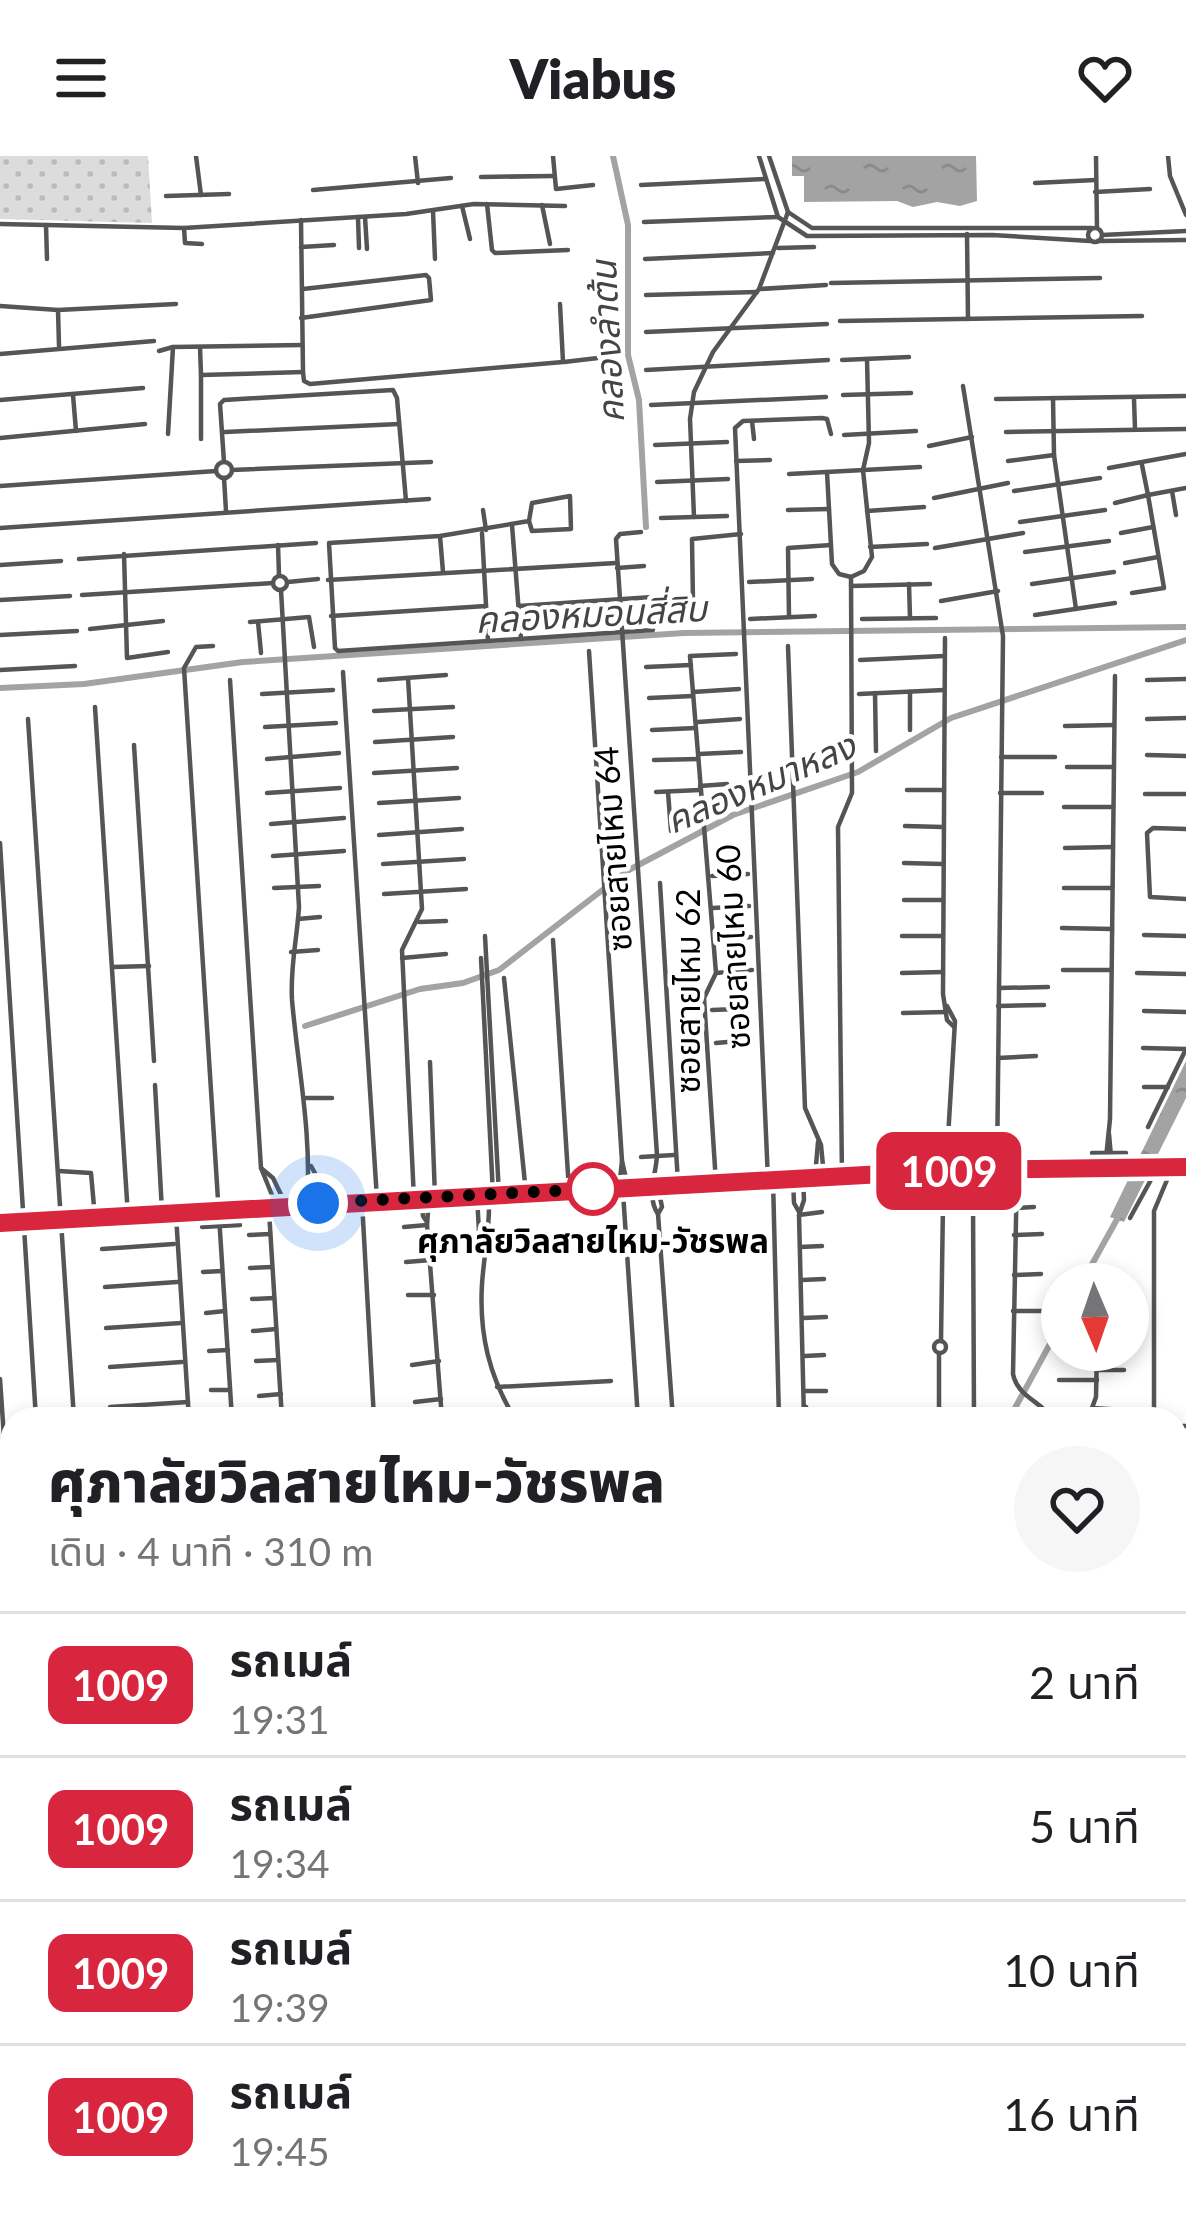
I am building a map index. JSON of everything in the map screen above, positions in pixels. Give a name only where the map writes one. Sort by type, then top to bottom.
[{"type":"main road","points":[[0,1223],[623,1189],[656,1183],[977,1169],[1186,1169]]},
{"type":"street","points":[[196,156],[201,195]]},
{"type":"street","points":[[415,156],[418,183]]},
{"type":"street","points":[[553,156],[558,189],[593,185]]},
{"type":"street","points":[[694,517],[691,403],[704,367],[758,290],[780,220],[759,156]]},
{"type":"street","points":[[769,156],[788,212],[812,227],[1186,240]]},
{"type":"street","points":[[1096,156],[1097,239]]},
{"type":"street","points":[[1168,156],[1170,176],[1186,215]]},
{"type":"street","points":[[481,177],[554,176]]},
{"type":"street","points":[[313,190],[452,178]]},
{"type":"street","points":[[640,185],[765,179]]},
{"type":"street","points":[[1035,183],[1096,180]]},
{"type":"street","points":[[1096,192],[1150,189]]},
{"type":"street","points":[[166,196],[229,194]]},
{"type":"street","points":[[487,204],[495,254],[568,250]]},
{"type":"street","points":[[0,224],[184,228],[487,204],[565,206]]},
{"type":"street","points":[[542,205],[550,244]]},
{"type":"street","points":[[462,206],[470,239]]},
{"type":"street","points":[[433,211],[435,260]]},
{"type":"street","points":[[780,220],[788,212]]},
{"type":"street","points":[[362,217],[363,248]]},
{"type":"street","points":[[302,220],[304,381],[315,384],[598,358],[607,328]]},
{"type":"street","points":[[644,222],[780,220],[813,237],[1094,228]]},
{"type":"street","points":[[46,225],[47,259]]},
{"type":"street","points":[[884,227],[884,236]]},
{"type":"street","points":[[184,228],[185,254]]},
{"type":"street","points":[[1094,228],[1087,234],[1097,239],[1186,231]]},
{"type":"street","points":[[967,230],[968,319]]},
{"type":"street","points":[[185,243],[202,244]]},
{"type":"street","points":[[301,247],[334,245]]},
{"type":"street","points":[[645,259],[814,247]]},
{"type":"street","points":[[301,289],[425,275],[431,300],[301,318]]},
{"type":"street","points":[[646,295],[829,284],[1100,278]]},
{"type":"street","points":[[0,306],[58,310],[176,304]]},
{"type":"street","points":[[560,304],[562,362]]},
{"type":"street","points":[[58,310],[59,348]]},
{"type":"street","points":[[840,321],[1142,316]]},
{"type":"street","points":[[646,332],[827,324]]},
{"type":"street","points":[[0,354],[154,341]]},
{"type":"street","points":[[159,351],[302,345]]},
{"type":"street","points":[[200,346],[201,439]]},
{"type":"street","points":[[168,434],[173,347]]},
{"type":"street","points":[[842,360],[909,357]]},
{"type":"street","points":[[827,472],[832,564],[839,574],[851,577],[865,571],[872,557],[863,470],[869,434],[867,358]]},
{"type":"street","points":[[646,370],[828,360]]},
{"type":"street","points":[[201,375],[303,373]]},
{"type":"street","points":[[963,386],[1003,636],[997,1169]]},
{"type":"street","points":[[0,400],[142,388]]},
{"type":"street","points":[[232,470],[224,462],[220,404],[224,400],[390,390],[397,398],[406,501]]},
{"type":"street","points":[[843,395],[911,393]]},
{"type":"street","points":[[73,394],[76,431]]},
{"type":"street","points":[[996,399],[1184,396]]},
{"type":"street","points":[[651,405],[826,397]]},
{"type":"street","points":[[1134,397],[1136,429]]},
{"type":"street","points":[[1053,398],[1054,455],[1076,609]]},
{"type":"street","points":[[770,460],[736,460],[735,426],[822,418],[827,419],[831,434]]},
{"type":"street","points":[[752,421],[754,439]]},
{"type":"street","points":[[0,438],[145,424]]},
{"type":"street","points":[[223,433],[399,424]]},
{"type":"street","points":[[1006,432],[1186,429]]},
{"type":"street","points":[[844,435],[916,431]]},
{"type":"street","points":[[929,446],[972,437]]},
{"type":"street","points":[[655,445],[727,442]]},
{"type":"street","points":[[1109,468],[1186,454]]},
{"type":"street","points":[[1008,461],[1054,455]]},
{"type":"street","name":"ซอยสายไหม 60","points":[[736,460],[779,1407]]},
{"type":"street","points":[[0,486],[216,471],[224,462]]},
{"type":"street","points":[[224,478],[232,470],[430,463]]},
{"type":"street","points":[[1132,593],[1164,588],[1142,465]]},
{"type":"street","points":[[788,474],[920,467]]},
{"type":"street","points":[[216,471],[224,478],[226,511]]},
{"type":"street","points":[[1014,490],[1100,478]]},
{"type":"street","points":[[657,482],[728,479]]},
{"type":"street","points":[[934,498],[1008,484]]},
{"type":"street","points":[[1115,503],[1186,488]]},
{"type":"street","points":[[1172,490],[1176,515]]},
{"type":"street","points":[[567,494],[571,498],[571,529],[532,531],[529,521],[532,503],[567,494]]},
{"type":"street","points":[[0,528],[429,499]]},
{"type":"street","points":[[867,511],[924,507]]},
{"type":"street","points":[[788,510],[829,509]]},
{"type":"street","points":[[482,510],[488,641]]},
{"type":"street","points":[[1020,522],[1105,510]]},
{"type":"street","points":[[662,518],[728,516]]},
{"type":"street","points":[[529,521],[440,536],[331,542],[327,546],[334,646],[338,651],[653,630]]},
{"type":"street","points":[[512,524],[521,639]]},
{"type":"street","points":[[1121,532],[1153,527]]},
{"type":"street","name":"ซอยสายไหม 64","points":[[641,532],[620,534],[616,539],[672,1407]]},
{"type":"street","points":[[935,548],[1023,533]]},
{"type":"street","points":[[683,623],[693,603],[692,539],[741,534]]},
{"type":"street","points":[[440,536],[443,572]]},
{"type":"street","points":[[1025,552],[1109,541]]},
{"type":"street","points":[[79,559],[316,543]]},
{"type":"street","points":[[870,547],[927,544]]},
{"type":"street","points":[[273,583],[279,576],[278,545]]},
{"type":"street","points":[[790,617],[788,548],[831,545]]},
{"type":"street","points":[[124,554],[128,658],[168,652]]},
{"type":"street","points":[[1125,563],[1158,557]]},
{"type":"street","points":[[0,565],[61,561]]},
{"type":"street","points":[[328,580],[644,566]]},
{"type":"street","points":[[1032,584],[1114,572]]},
{"type":"street","points":[[279,576],[287,582],[318,580]]},
{"type":"street","points":[[842,1177],[838,827],[852,793],[851,577]]},
{"type":"street","points":[[749,582],[812,579]]},
{"type":"street","points":[[287,582],[281,590],[298,887],[291,952],[292,1002],[311,1166],[316,1174],[313,1203]]},
{"type":"street","points":[[82,595],[273,583],[281,590]]},
{"type":"street","points":[[908,584],[910,618]]},
{"type":"street","points":[[851,586],[930,584]]},
{"type":"street","points":[[941,601],[998,591]]},
{"type":"street","points":[[0,600],[70,596]]},
{"type":"street","points":[[519,606],[653,597]]},
{"type":"street","points":[[1035,614],[1115,603]]},
{"type":"street","points":[[332,616],[486,606]]},
{"type":"street","points":[[750,619],[815,616]]},
{"type":"street","points":[[261,652],[254,621],[309,617],[314,646]]},
{"type":"street","points":[[862,620],[936,617]]},
{"type":"street","points":[[90,629],[163,621]]},
{"type":"street","points":[[0,635],[76,631]]},
{"type":"street","points":[[939,1407],[939,1354],[946,1347],[941,1341],[943,1203],[954,1170],[950,1132],[954,1027],[943,972],[945,638]]},
{"type":"street","points":[[213,646],[196,646],[184,668],[184,685],[231,1407]]},
{"type":"street","points":[[788,646],[805,1108],[818,1142],[819,1178]]},
{"type":"street","points":[[589,651],[637,1407]]},
{"type":"street","name":"ซอยสายไหม 62","points":[[716,1183],[704,998],[716,973],[690,656],[736,654]]},
{"type":"street","points":[[860,660],[944,656]]},
{"type":"street","points":[[646,668],[691,665]]},
{"type":"street","points":[[0,670],[75,666]]},
{"type":"street","points":[[343,672],[377,1201]]},
{"type":"street","points":[[379,680],[446,675]]},
{"type":"street","points":[[1109,1168],[1115,676]]},
{"type":"street","points":[[408,678],[422,892],[418,922],[404,944],[403,983],[441,1407]]},
{"type":"street","points":[[1147,680],[1186,679]]},
{"type":"street","points":[[230,680],[261,1168],[274,1178],[277,1205],[270,1234],[282,1407]]},
{"type":"street","points":[[650,698],[739,688]]},
{"type":"street","points":[[262,694],[333,690]]},
{"type":"street","points":[[860,694],[944,690]]},
{"type":"street","points":[[910,692],[910,730]]},
{"type":"street","points":[[875,693],[876,751]]},
{"type":"street","points":[[94,707],[128,1216]]},
{"type":"street","points":[[374,711],[453,707]]},
{"type":"street","points":[[1148,718],[1186,718]]},
{"type":"street","points":[[28,719],[73,1407]]},
{"type":"street","points":[[652,730],[740,719]]},
{"type":"street","points":[[265,727],[336,723]]},
{"type":"street","points":[[1065,726],[1114,725]]},
{"type":"street","points":[[375,742],[453,737]]},
{"type":"street","points":[[134,745],[154,1060]]},
{"type":"street","points":[[654,760],[741,752]]},
{"type":"street","points":[[267,759],[339,754]]},
{"type":"street","points":[[1147,755],[1186,756]]},
{"type":"street","points":[[1001,757],[1055,758]]},
{"type":"street","points":[[1067,767],[1114,766]]},
{"type":"street","points":[[374,773],[457,768]]},
{"type":"street","points":[[656,792],[727,784]]},
{"type":"street","points":[[267,793],[340,788]]},
{"type":"street","points":[[907,790],[944,790]]},
{"type":"street","points":[[668,792],[671,827],[691,822]]},
{"type":"street","points":[[1000,793],[1042,793]]},
{"type":"street","points":[[1145,794],[1186,794]]},
{"type":"street","points":[[379,803],[459,798]]},
{"type":"street","points":[[1064,807],[1113,807]]},
{"type":"street","points":[[271,824],[344,818]]},
{"type":"street","points":[[904,826],[943,826]]},
{"type":"street","points":[[379,835],[463,829]]},
{"type":"street","points":[[1186,829],[1149,830],[1148,865],[1150,896],[1186,899]]},
{"type":"street","points":[[0,843],[35,1407]]},
{"type":"street","points":[[1065,848],[1112,847]]},
{"type":"street","points":[[273,856],[344,851]]},
{"type":"street","points":[[383,864],[464,859]]},
{"type":"street","points":[[904,863],[943,864]]},
{"type":"street","points":[[710,876],[748,874]]},
{"type":"street","name":"ซอยสายไหม 64","points":[[660,884],[678,1185]]},
{"type":"street","points":[[274,888],[319,886]]},
{"type":"street","points":[[1064,888],[1112,888]]},
{"type":"street","points":[[384,894],[466,889]]},
{"type":"street","points":[[904,900],[943,900]]},
{"type":"street","points":[[712,908],[749,906]]},
{"type":"street","points":[[298,919],[320,917]]},
{"type":"street","points":[[418,922],[446,921]]},
{"type":"street","points":[[1062,928],[1112,928]]},
{"type":"street","points":[[1144,935],[1186,935]]},
{"type":"street","points":[[485,936],[494,1194],[482,1286],[486,1363],[508,1407]]},
{"type":"street","points":[[902,936],[943,936]]},
{"type":"street","points":[[714,940],[751,937]]},
{"type":"street","points":[[553,940],[569,1190]]},
{"type":"street","points":[[291,952],[318,950]]},
{"type":"street","points":[[402,958],[446,953]]},
{"type":"street","points":[[113,967],[149,966]]},
{"type":"street","points":[[716,973],[752,970]]},
{"type":"street","points":[[1063,970],[1111,970]]},
{"type":"street","points":[[716,1042],[739,1041],[734,971]]},
{"type":"street","points":[[902,973],[943,972]]},
{"type":"street","points":[[1137,974],[1186,974]]},
{"type":"street","points":[[504,977],[526,1193]]},
{"type":"street","points":[[999,988],[1048,987]]},
{"type":"street","points":[[998,1006],[1044,1005]]},
{"type":"street","points":[[712,1010],[736,1009]]},
{"type":"street","points":[[902,1013],[948,1010]]},
{"type":"street","points":[[1144,1010],[1186,1012]]},
{"type":"street","points":[[1143,1048],[1186,1048],[1148,1127]]},
{"type":"street","points":[[998,1058],[1036,1056]]},
{"type":"street","points":[[425,1198],[430,1062]]},
{"type":"street","points":[[155,1085],[162,1213]]},
{"type":"street","points":[[1144,1087],[1168,1087]]},
{"type":"street","points":[[306,1099],[332,1098]]},
{"type":"street","points":[[1092,1153],[1126,1153]]},
{"type":"street","points":[[641,1157],[674,1155]]},
{"type":"street","points":[[1130,1218],[1156,1168]]},
{"type":"street","points":[[1154,1407],[1154,1211],[1172,1168]]},
{"type":"street","points":[[974,1407],[973,1197],[980,1191],[977,1169]]},
{"type":"street","points":[[1012,1169],[1018,1189],[1014,1195],[1013,1375],[1019,1389],[1040,1407]]},
{"type":"street","points":[[954,1170],[973,1197]]},
{"type":"street","points":[[57,1171],[91,1173],[95,1218]]},
{"type":"street","points":[[798,1179],[804,1200],[799,1213],[806,1407]]},
{"type":"street","points":[[477,1195],[486,1249]]},
{"type":"street","points":[[362,1201],[373,1407]]},
{"type":"street","points":[[1014,1208],[1034,1207]]},
{"type":"street","points":[[176,1212],[188,1407]]},
{"type":"street","points":[[799,1213],[822,1212]]},
{"type":"street","points":[[480,1223],[490,1223]]},
{"type":"street","points":[[404,1227],[427,1224]]},
{"type":"street","points":[[202,1227],[241,1225]]},
{"type":"street","points":[[249,1234],[270,1234]]},
{"type":"street","points":[[1014,1235],[1042,1234]]},
{"type":"street","points":[[102,1249],[177,1244]]},
{"type":"street","points":[[800,1247],[822,1246]]},
{"type":"street","points":[[406,1262],[431,1260]]},
{"type":"street","points":[[250,1268],[272,1267]]},
{"type":"street","points":[[203,1272],[222,1271]]},
{"type":"street","points":[[1014,1275],[1041,1274]]},
{"type":"street","points":[[802,1280],[824,1279]]},
{"type":"street","points":[[105,1287],[178,1281]]},
{"type":"street","points":[[408,1295],[434,1295]]},
{"type":"street","points":[[252,1299],[274,1298]]},
{"type":"street","points":[[206,1313],[225,1311]]},
{"type":"street","points":[[1013,1311],[1041,1311]]},
{"type":"street","points":[[803,1318],[826,1317]]},
{"type":"street","points":[[106,1328],[181,1323]]},
{"type":"street","points":[[253,1330],[276,1329]]},
{"type":"street","points":[[209,1351],[228,1350]]},
{"type":"street","points":[[805,1356],[824,1354]]},
{"type":"street","points":[[256,1361],[278,1360]]},
{"type":"street","points":[[412,1365],[439,1361]]},
{"type":"street","points":[[110,1367],[184,1362]]},
{"type":"street","points":[[1092,1407],[1097,1371]]},
{"type":"street","points":[[1059,1380],[1097,1380]]},
{"type":"street","points":[[495,1387],[611,1381]]},
{"type":"street","points":[[211,1390],[230,1390]]},
{"type":"street","points":[[806,1391],[826,1390]]},
{"type":"street","points":[[259,1396],[281,1394]]},
{"type":"street","points":[[415,1402],[441,1399]]},
{"type":"street","points":[[123,1407],[188,1402]]},
{"type":"shaded area","points":[[0,156],[148,156],[152,223],[0,219]]},
{"type":"water","points":[[792,156],[976,156],[977,201],[913,207],[897,201],[804,202],[804,176],[792,176]]},
{"type":"water","points":[[1186,1061],[1186,1098],[1124,1222],[1110,1217]]},
{"type":"waterway","name":"คลองลำต้น","points":[[613,156],[628,225],[628,355],[639,400],[646,527]]},
{"type":"waterway","name":"คลองหมอนสี่สิบ","points":[[0,688],[84,684],[243,662],[684,633],[1186,627]]},
{"type":"waterway","name":"คลองหมาหลง","points":[[305,1026],[420,989],[463,983],[499,970],[627,871],[733,815],[858,772],[951,718],[1186,640]]},
{"type":"waterway","points":[[1093,1263],[1120,1214]]},
{"type":"waterway","points":[[1016,1407],[1041,1360]]},
{"type":"bus line","name":"1009","points":[[0,1223],[955,1170],[1186,1167]]},
{"type":"place","name":"ศุภาลัยวิลสายไหม-วัชรพล","points":[[593,1189]]},
{"type":"route","points":[[318,1203],[593,1189]]}]
